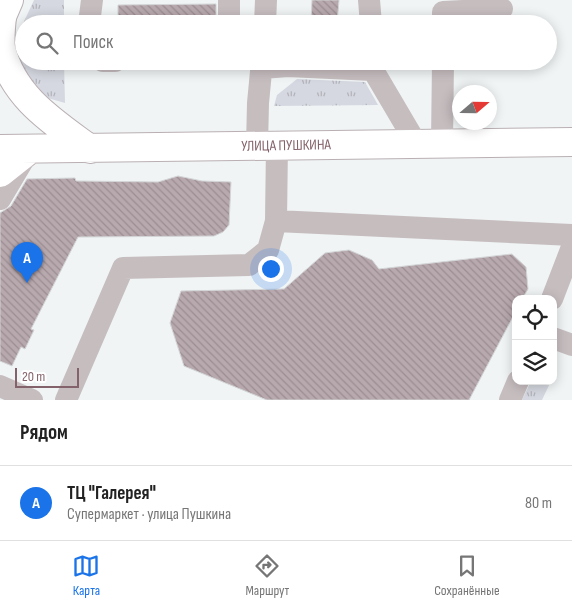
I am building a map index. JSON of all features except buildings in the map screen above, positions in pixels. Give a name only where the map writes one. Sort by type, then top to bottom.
[{"type":"main road","points":[[4,13],[0,46],[11,72],[27,100],[90,149]]},
{"type":"main road","name":"УЛИЦА ПУШКИНА","points":[[0,150],[572,142]]},
{"type":"main road","points":[[0,173],[29,150]]},
{"type":"lane","points":[[90,15],[92,0]]},
{"type":"lane","points":[[228,0],[229,15]]},
{"type":"lane","points":[[265,15],[266,0]]},
{"type":"lane","points":[[370,0],[371,15]]},
{"type":"lane","points":[[443,15],[443,12],[502,9]]},
{"type":"lane","points":[[66,400],[123,268],[249,265],[268,250],[276,221],[267,145],[258,103],[261,70]]},
{"type":"lane","points":[[376,70],[429,143]]},
{"type":"lane","points":[[429,143],[441,70]]},
{"type":"lane","points":[[0,199],[29,150]]},
{"type":"lane","points":[[276,221],[572,235]]},
{"type":"lane","points":[[554,295],[572,247]]},
{"type":"lane","points":[[557,339],[572,345]]},
{"type":"lane","points":[[510,400],[516,385]]},
{"type":"lane","points":[[0,386],[32,400]]},
{"type":"green space","points":[[34,0],[64,0],[64,15],[27,15]]},
{"type":"green space","points":[[20,70],[64,70],[65,103],[37,95]]},
{"type":"green space","points":[[297,79],[365,82],[378,105],[274,106],[277,95]]},
{"type":"green space","points":[[529,385],[549,385],[542,400],[522,400]]},
{"type":"place","name":"ТЦ \"Галерея\"","points":[[27,283]]}]
